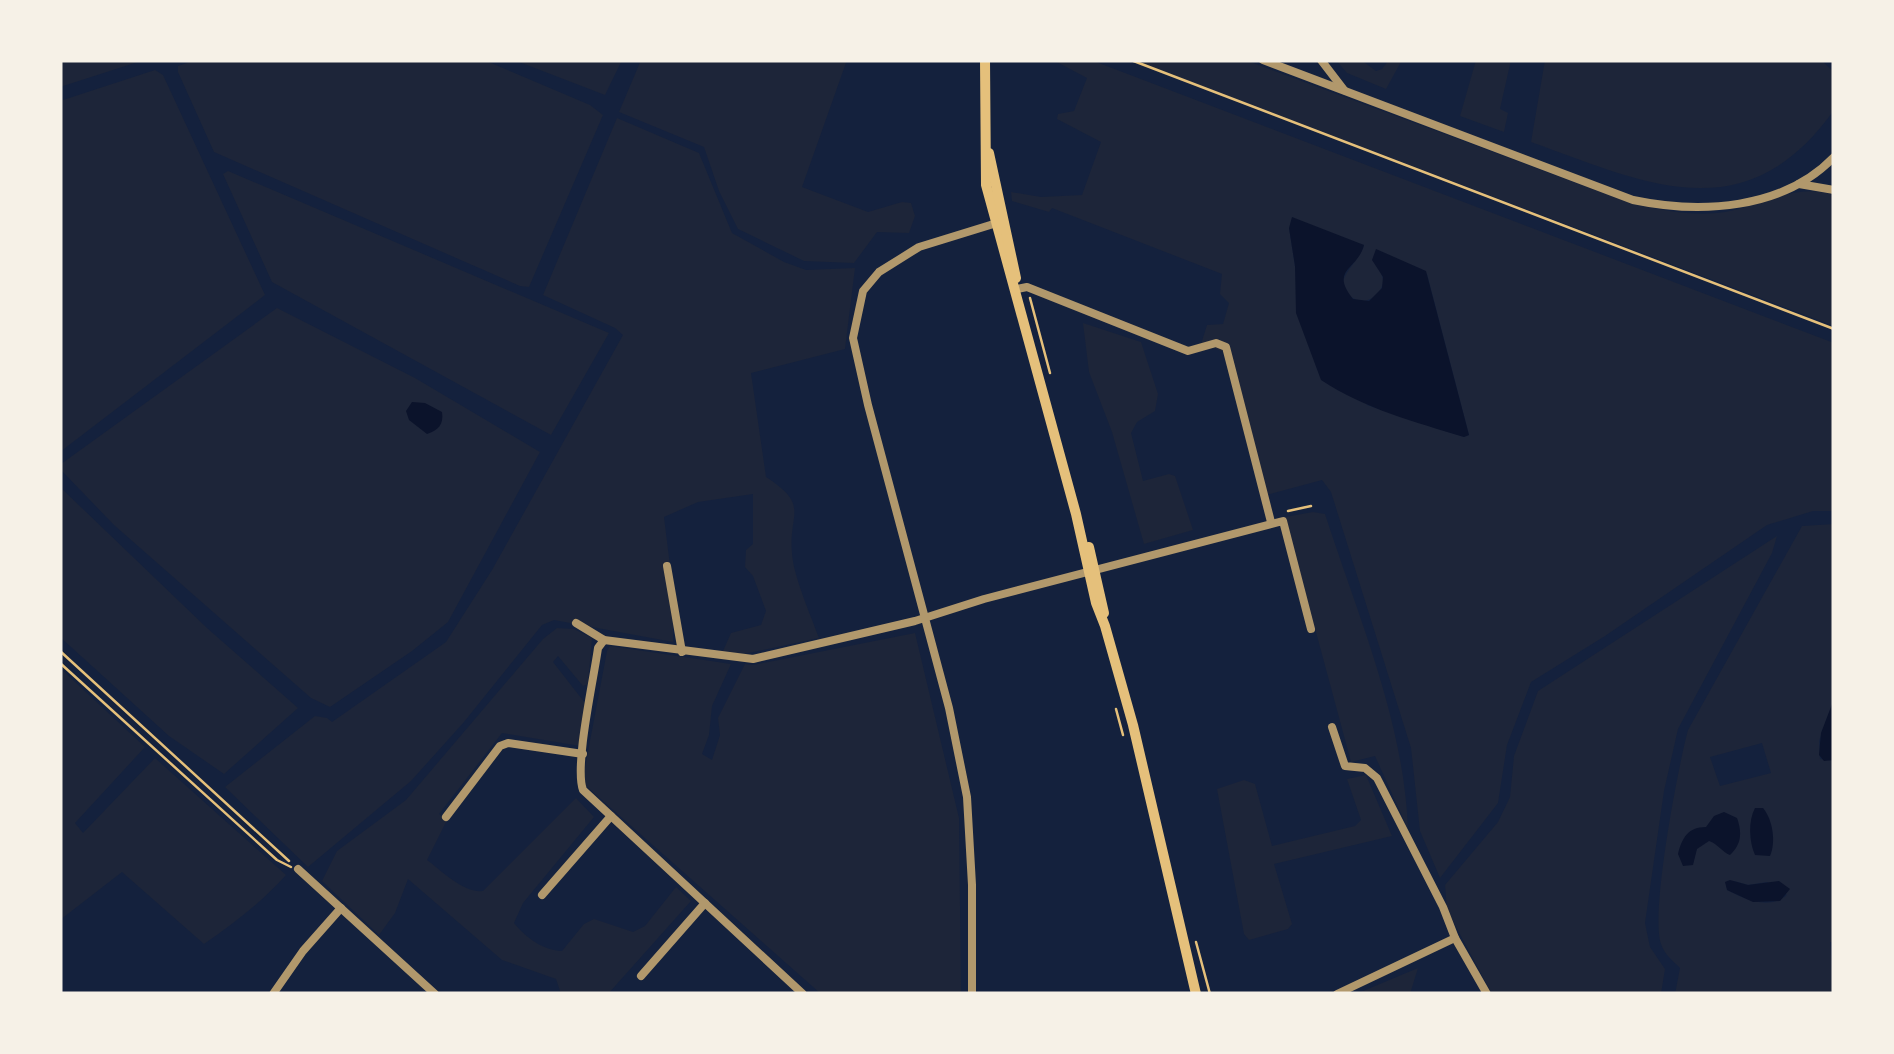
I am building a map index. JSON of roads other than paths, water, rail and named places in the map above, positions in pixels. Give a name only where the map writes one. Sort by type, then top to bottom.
[{"type":"main road","points":[[984,60],[986,185],[1000,222],[1132,724],[1197,990]]},
{"type":"street","points":[[1263,60],[1632,200],[1676,208],[1712,208],[1760,198],[1800,184],[1834,157]]},
{"type":"street","points":[[1321,60],[1344,90]]},
{"type":"street","points":[[1800,184],[1834,190]]},
{"type":"street","points":[[972,994],[967,796],[926,617],[856,359],[855,321],[863,291],[879,272],[919,248],[1000,222]]},
{"type":"street","points":[[1017,289],[1028,287],[1188,351],[1216,343],[1226,347],[1272,522]]},
{"type":"street","points":[[576,623],[604,640],[752,660],[1283,521],[1311,628]]},
{"type":"street","points":[[667,566],[682,652]]},
{"type":"street","points":[[604,640],[598,648],[583,754],[583,790],[803,994]]},
{"type":"street","points":[[1332,728],[1345,766],[1366,768],[1377,778],[1444,907],[1455,938],[1487,994]]},
{"type":"street","points":[[446,817],[500,746],[508,743],[583,754]]},
{"type":"street","points":[[542,895],[611,816]]},
{"type":"street","points":[[298,869],[435,994]]},
{"type":"street","points":[[641,976],[706,903]]},
{"type":"street","points":[[274,994],[302,951],[340,908]]},
{"type":"street","points":[[1337,994],[1455,938]]}]
